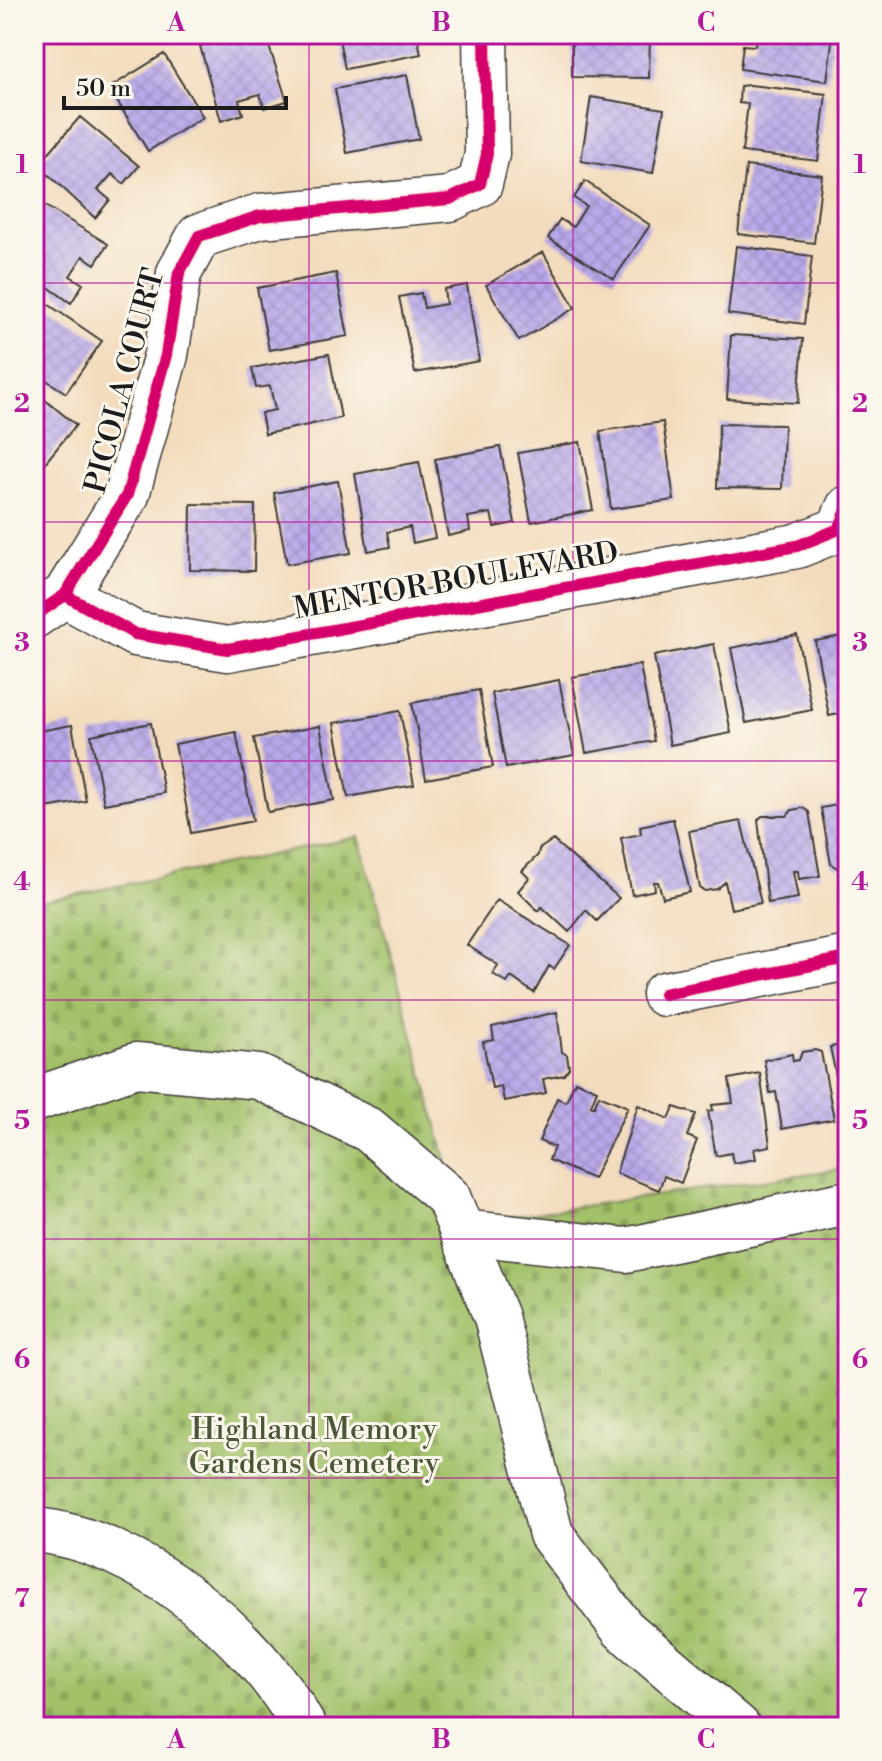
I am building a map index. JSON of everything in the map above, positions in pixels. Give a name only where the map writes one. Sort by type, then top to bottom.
[{"type":"street","name":"PICOLA COURT","points":[[50,606],[127,495],[166,355],[179,273],[199,236],[260,216],[450,199],[480,184],[487,154],[485,34]]},
{"type":"street","name":"MENTOR BOULEVARD","points":[[50,606],[135,634],[228,649],[797,546],[839,529],[848,508]]},
{"type":"street","points":[[664,994],[848,958]]},
{"type":"street","points":[[34,1100],[136,1065],[259,1077],[369,1130],[448,1197],[496,1317],[551,1534],[623,1629],[738,1727]]},
{"type":"street","points":[[462,1232],[626,1250],[848,1203]]},
{"type":"street","points":[[34,1530],[63,1533],[137,1563],[225,1626],[287,1696],[304,1727]]},
{"type":"green space","name":"Highland Memory Gardens Cemetery","points":[[359,837],[450,1174],[479,1221],[848,1168],[848,1727],[34,1727],[34,903]]},
{"type":"building","points":[[240,34],[265,34],[287,101],[264,108],[260,94],[239,100],[243,114],[221,121],[200,46]]},
{"type":"building","points":[[338,34],[417,34],[421,54],[345,69]]},
{"type":"building","points":[[572,34],[650,34],[649,78],[572,77]]},
{"type":"building","points":[[750,34],[833,34],[827,81],[740,69],[743,45],[755,46],[756,37]]},
{"type":"building","points":[[164,54],[203,117],[148,151],[109,88]]},
{"type":"building","points":[[407,75],[419,139],[347,153],[335,89]]},
{"type":"building","points":[[740,86],[826,94],[818,161],[742,152],[748,104],[739,103]]},
{"type":"building","points":[[591,97],[664,109],[653,173],[581,161]]},
{"type":"building","points":[[80,117],[139,166],[124,184],[112,174],[98,190],[110,200],[95,218],[38,165]]},
{"type":"building","points":[[746,166],[822,175],[814,243],[738,234]]},
{"type":"building","points":[[585,181],[650,225],[614,279],[548,238],[560,219],[573,227],[586,206],[574,198]]},
{"type":"building","points":[[42,204],[108,244],[95,264],[83,256],[70,276],[83,284],[71,303],[34,277],[34,216]]},
{"type":"building","points":[[736,246],[812,256],[804,324],[728,314]]},
{"type":"building","points":[[543,252],[575,308],[519,341],[486,285]]},
{"type":"building","points":[[336,273],[348,336],[269,350],[257,288]]},
{"type":"building","points":[[467,285],[479,361],[415,373],[399,297],[421,293],[424,308],[446,304],[444,289]]},
{"type":"building","points":[[36,296],[102,341],[66,393],[34,372]]},
{"type":"building","points":[[731,335],[803,339],[798,403],[727,399]]},
{"type":"building","points":[[329,354],[341,418],[265,434],[261,413],[275,410],[270,386],[256,388],[252,368]]},
{"type":"building","points":[[34,391],[76,425],[36,474],[34,472]]},
{"type":"building","points":[[663,422],[674,500],[611,509],[600,431]]},
{"type":"building","points":[[719,424],[784,425],[782,489],[717,488]]},
{"type":"building","points":[[580,442],[593,510],[531,522],[518,453]]},
{"type":"building","points":[[500,447],[515,523],[494,527],[491,513],[468,517],[470,531],[448,536],[435,459]]},
{"type":"building","points":[[419,462],[435,538],[413,543],[410,527],[387,532],[390,547],[368,551],[355,474]]},
{"type":"building","points":[[338,481],[351,553],[287,564],[274,493]]},
{"type":"building","points":[[191,504],[255,505],[254,571],[190,570]]},
{"type":"building","points":[[797,635],[812,710],[746,723],[731,648]]},
{"type":"building","points":[[848,635],[848,712],[829,716],[815,641]]},
{"type":"building","points":[[714,644],[731,733],[670,745],[654,656]]},
{"type":"building","points":[[640,665],[654,741],[586,753],[572,677]]},
{"type":"building","points":[[559,680],[574,755],[506,768],[492,693]]},
{"type":"building","points":[[479,690],[493,767],[426,779],[412,703]]},
{"type":"building","points":[[400,711],[414,785],[348,797],[334,723]]},
{"type":"building","points":[[151,723],[164,793],[104,804],[91,735]]},
{"type":"building","points":[[72,725],[86,801],[34,810],[34,732]]},
{"type":"building","points":[[320,726],[334,800],[268,812],[254,738]]},
{"type":"building","points":[[236,732],[253,821],[191,833],[175,744]]},
{"type":"building","points":[[848,803],[848,866],[837,868],[831,864],[821,808]]},
{"type":"building","points":[[803,808],[809,812],[820,876],[799,879],[798,871],[793,871],[798,898],[768,903],[758,820],[762,816],[787,816],[792,810]]},
{"type":"building","points":[[673,819],[690,892],[663,898],[658,882],[654,882],[655,890],[632,895],[621,838],[641,834],[640,826]]},
{"type":"building","points":[[741,821],[761,903],[731,909],[725,882],[717,889],[705,891],[700,888],[689,831]]},
{"type":"building","points":[[553,840],[619,898],[597,921],[586,910],[569,932],[542,907],[538,911],[518,891],[529,878],[522,871],[538,855],[539,849]]},
{"type":"building","points":[[497,900],[570,945],[554,969],[549,966],[534,993],[511,977],[507,983],[493,974],[498,965],[467,945]]},
{"type":"building","points":[[557,1012],[562,1052],[567,1055],[569,1068],[564,1075],[543,1079],[546,1093],[504,1101],[501,1086],[492,1088],[483,1042],[494,1040],[492,1027]]},
{"type":"building","points":[[848,1044],[848,1124],[846,1124],[830,1047]]},
{"type":"building","points":[[802,1052],[821,1052],[834,1119],[782,1129],[776,1092],[770,1093],[764,1060],[792,1054],[793,1061],[799,1060]]},
{"type":"building","points":[[760,1073],[770,1146],[754,1149],[756,1159],[733,1163],[731,1153],[716,1156],[708,1111],[713,1110],[712,1105],[733,1103],[729,1079]]},
{"type":"building","points":[[575,1081],[597,1090],[591,1105],[594,1107],[599,1095],[628,1107],[593,1179],[549,1160],[554,1147],[539,1141],[557,1098],[566,1102]]},
{"type":"building","points":[[638,1105],[669,1119],[674,1107],[696,1114],[687,1136],[697,1140],[681,1183],[664,1176],[659,1190],[616,1173]]},
{"type":"cycle path","points":[[34,616],[65,595],[127,495],[166,355],[179,273],[199,236],[260,216],[450,199],[480,184],[487,154],[485,34]]},
{"type":"cycle path","points":[[65,595],[135,634],[228,649],[797,546],[839,529],[848,508]]},
{"type":"cycle path","points":[[664,994],[848,958]]}]
